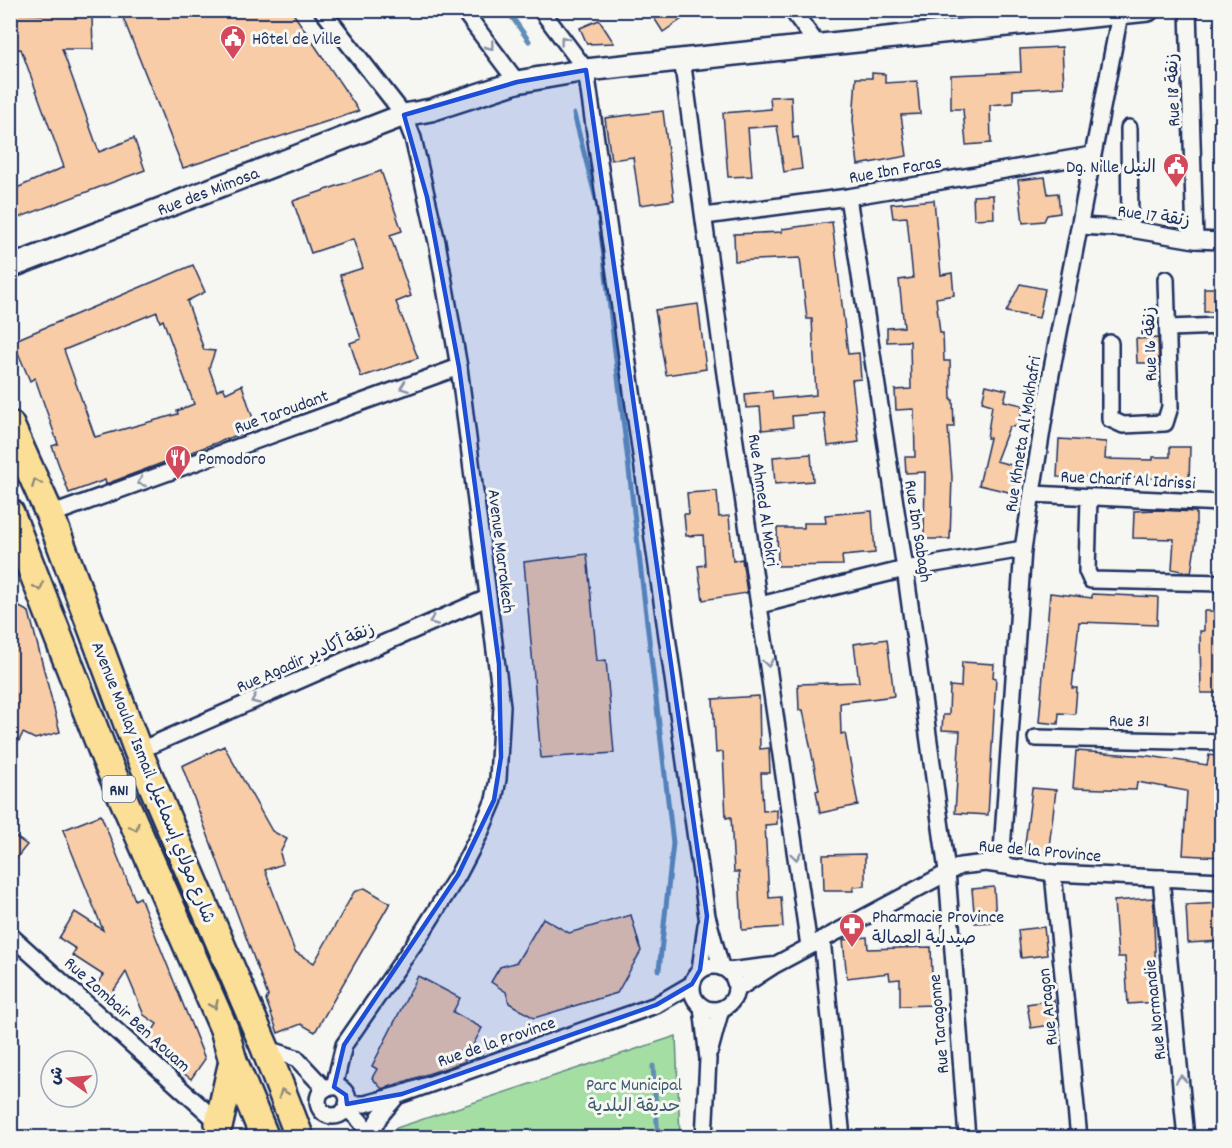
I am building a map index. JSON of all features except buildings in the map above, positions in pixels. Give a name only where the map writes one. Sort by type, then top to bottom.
[{"type":"highway","name":"Avenue Moulay Ismail شارع مولاي إسماعيل","points":[[10,425],[50,515],[138,751],[266,1048],[300,1137]]},
{"type":"highway","name":"Avenue Moulay Ismail شارع مولاي إسماعيل","points":[[10,513],[105,757],[224,1029],[233,1061],[265,1137]]},
{"type":"highway","points":[[223,1130],[233,1061]]},
{"type":"main road","name":"Rue des Mimosa","points":[[10,267],[405,115],[431,110],[517,82],[586,70],[819,47],[1024,16],[1148,10]]},
{"type":"street","name":"Avenue Marrakech","points":[[322,10],[405,115],[413,138],[427,197],[459,367],[502,705],[501,757],[494,800],[458,875],[344,1045],[330,1088]]},
{"type":"street","points":[[463,10],[517,82]]},
{"type":"street","points":[[541,10],[586,70],[707,916],[725,969],[735,982],[736,990],[731,1002],[721,1009],[708,1010],[699,1004]]},
{"type":"street","points":[[792,10],[819,47]]},
{"type":"street","name":"Rue 18 زنقة","points":[[1188,10],[1195,240]]},
{"type":"street","name":"Rue Khneta Al Mokhafri","points":[[1001,865],[1023,549],[1051,374],[1081,226],[1119,12]]},
{"type":"street","name":"Rue Ahmed Al Mokri","points":[[682,59],[760,605],[816,942],[842,1137]]},
{"type":"street","points":[[1129,128],[1130,229]]},
{"type":"street","name":"Rue Ibn Faras","points":[[705,216],[848,197],[1092,154]]},
{"type":"street","name":"Rue Ibn Sabagh","points":[[848,197],[905,569],[947,871]]},
{"type":"street","name":"Rue 17 زنقة","points":[[1081,226],[1130,229],[1195,240],[1221,241]]},
{"type":"street","name":"Rue 16 زنقة","points":[[1110,343],[1109,412],[1112,422],[1123,425],[1162,424],[1168,419],[1170,407],[1166,279]]},
{"type":"street","points":[[1169,328],[1221,326]]},
{"type":"street","name":"Rue Taroudant","points":[[50,515],[459,367]]},
{"type":"street","name":"Rue Charif Al Idrissi","points":[[1032,494],[1221,502]]},
{"type":"street","points":[[1089,498],[1087,572],[1091,580],[1221,583]]},
{"type":"street","points":[[760,605],[905,569],[1023,549]]},
{"type":"street","name":"Rue Agadir زنقة أكادير","points":[[138,751],[487,598]]},
{"type":"street","name":"Rue 31","points":[[1036,738],[1221,741]]},
{"type":"street","name":"Rue de la Province","points":[[736,990],[772,966],[947,871],[972,864],[1001,865],[1053,873],[1221,881]]},
{"type":"street","name":"Rue Taragonne","points":[[947,871],[967,1137]]},
{"type":"street","name":"Rue Aragon","points":[[1053,873],[1079,1137]]},
{"type":"street","name":"Rue Normandie","points":[[1161,878],[1186,1137]]},
{"type":"street","points":[[707,916],[700,970],[692,984],[699,1004],[708,1059]]},
{"type":"street","name":"Rue Zombair Ben Aouam","points":[[10,935],[223,1130]]},
{"type":"street","points":[[700,970],[708,966],[725,969]]},
{"type":"street","name":"Rue de la Province","points":[[725,969],[772,966]]},
{"type":"street","name":"Rue de la Province","points":[[346,1106],[365,1104],[398,1095],[657,1005],[692,984]]},
{"type":"street","name":"Rue de la Province","points":[[657,1005],[699,1004]]},
{"type":"street","points":[[704,1137],[708,1059],[721,1009]]},
{"type":"street","points":[[266,1048],[296,1058],[330,1088],[343,1091],[346,1106],[360,1120],[368,1137]]},
{"type":"street","points":[[330,1088],[319,1096],[321,1110],[334,1116],[346,1106]]},
{"type":"street","points":[[368,1137],[380,1116],[398,1095]]},
{"type":"highlighted area","points":[[586,70],[707,916],[700,970],[692,984],[656,1005],[402,1094],[347,1104],[346,1095],[334,1087],[344,1045],[458,875],[494,800],[501,757],[499,664],[459,367],[427,197],[404,115],[517,82]]},
{"type":"green space","name":"Parc Municipal حديقة البلدية","points":[[676,1036],[680,1137],[392,1137],[396,1128]]},
{"type":"waterway","points":[[507,10],[529,41]]},
{"type":"waterway","points":[[574,114],[598,207],[673,843],[659,970]]},
{"type":"waterway","points":[[653,1066],[658,1138]]},
{"type":"place","name":"Hôtel de Ville","points":[[233,61]]},
{"type":"place","name":"Dg. Nille النيل","points":[[1176,189]]},
{"type":"place","name":"Pomodoro","points":[[178,481]]},
{"type":"place","name":"Pharmacie Province صيدلية العمالة","points":[[852,949]]}]
